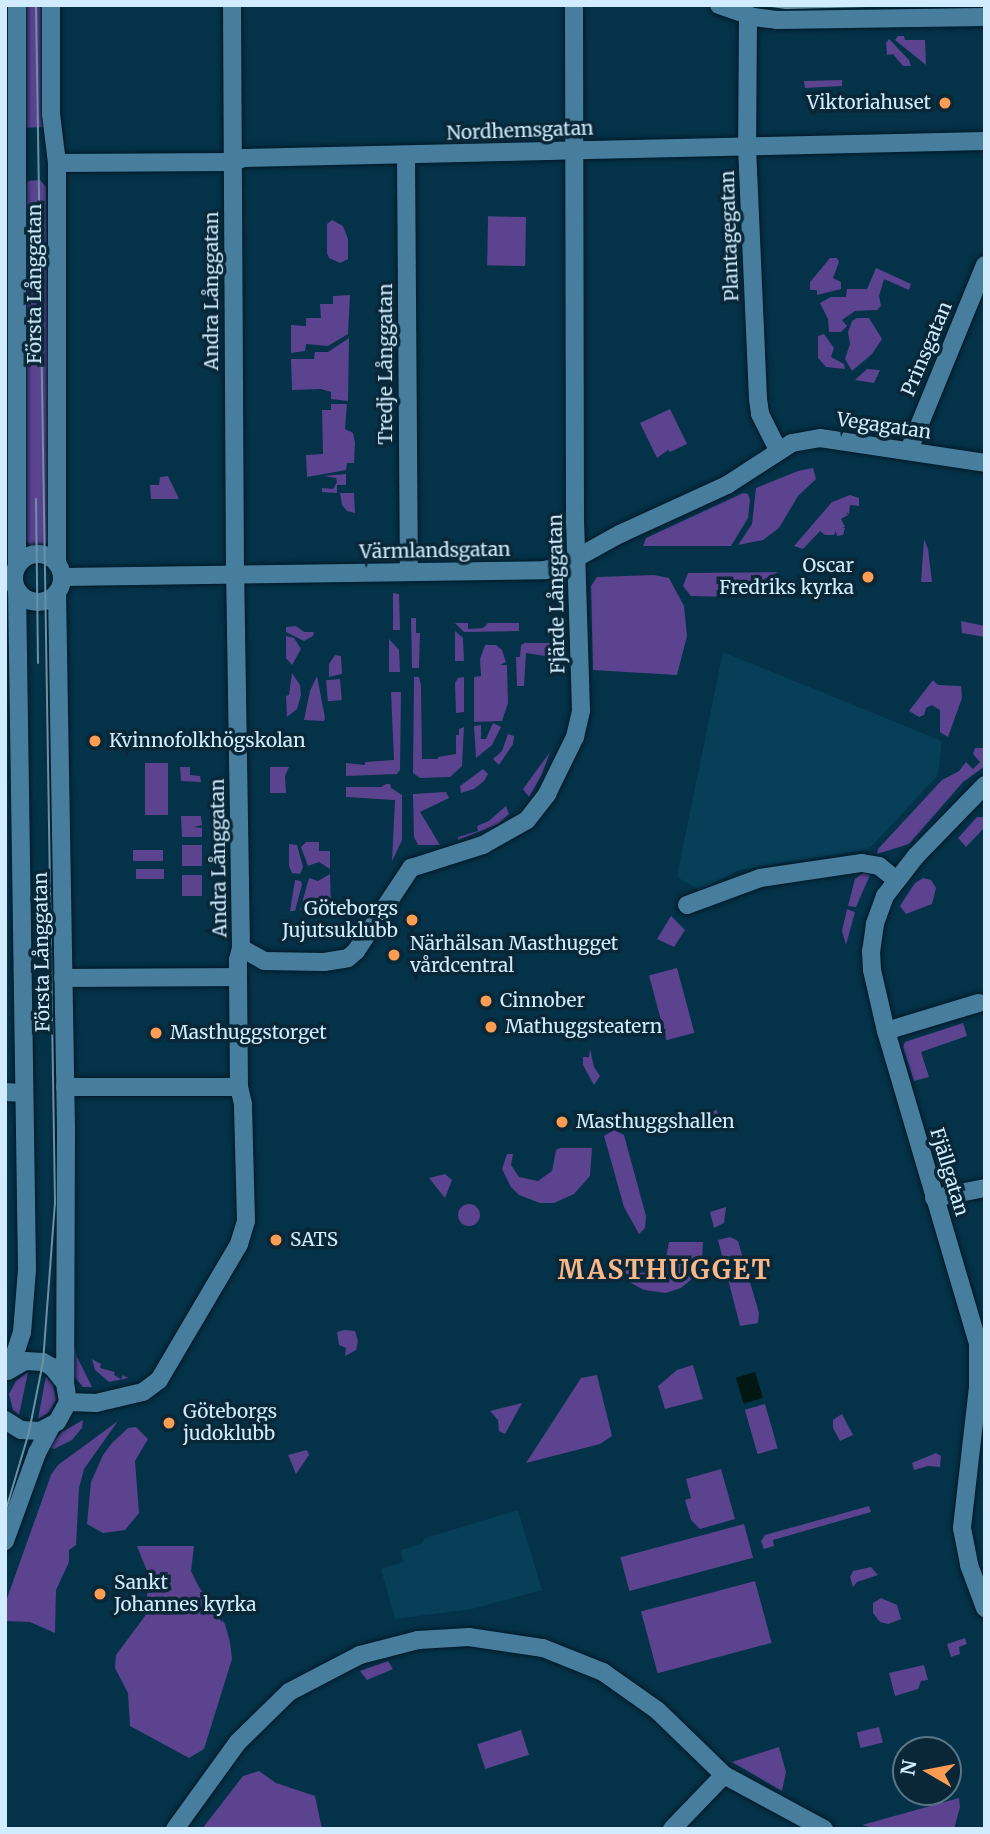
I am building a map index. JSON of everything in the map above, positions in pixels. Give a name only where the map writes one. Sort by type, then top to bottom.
[{"type":"street","name":"Första Långgatan","points":[[7,1371],[18,1351],[22,1333],[27,1269],[24,1093],[13,969],[11,161],[17,5]]},
{"type":"street","name":"Första Långgatan","points":[[51,5],[51,114],[57,163],[65,1087],[64,1311],[65,1383],[68,1402]]},
{"type":"street","name":"Andra Långgatan","points":[[68,1402],[96,1403],[131,1395],[143,1392],[159,1380],[239,1244],[246,1221],[243,1104],[239,1087],[238,977],[241,948],[235,575],[232,5]]},
{"type":"street","name":"Fjärde Långgatan","points":[[241,948],[264,961],[324,962],[348,958],[356,951],[411,868],[498,838],[527,820],[538,808],[567,756],[580,719],[576,558],[574,5]]},
{"type":"street","points":[[719,5],[748,16],[777,20],[985,17]]},
{"type":"street","name":"Plantagegatan","points":[[748,16],[747,147],[758,399],[760,414],[778,450]]},
{"type":"street","name":"Nordhemsgatan","points":[[57,163],[232,162],[244,158],[985,141]]},
{"type":"street","name":"Tredje Långgatan","points":[[406,156],[409,572]]},
{"type":"street","name":"Prinsgatan","points":[[909,450],[985,265]]},
{"type":"street","name":"Vegagatan","points":[[778,450],[792,443],[820,438],[985,463]]},
{"type":"street","name":"Värmlandsgatan","points":[[59,578],[555,569],[620,534],[727,485],[778,450]]},
{"type":"street","points":[[36,554],[47,556],[59,578],[48,600],[37,602],[25,599],[13,575],[25,557],[36,554]]},
{"type":"street","name":"Fjällgatan","points":[[985,785],[896,880],[879,913],[871,951],[872,970],[886,1031],[934,1198],[973,1316],[979,1348],[978,1387],[962,1513],[977,1563],[985,1608]]},
{"type":"street","points":[[687,905],[760,878],[863,863],[879,866],[896,880]]},
{"type":"street","points":[[63,978],[238,977]]},
{"type":"street","points":[[886,1031],[979,1003]]},
{"type":"street","points":[[65,1087],[239,1087]]},
{"type":"street","points":[[5,1092],[24,1093]]},
{"type":"street","points":[[934,1198],[985,1188]]},
{"type":"street","points":[[7,1371],[25,1361],[43,1362],[52,1367],[65,1383]]},
{"type":"street","points":[[5,1541],[37,1453],[51,1427],[62,1416],[68,1402]]},
{"type":"street","points":[[5,1423],[29,1432],[51,1427]]},
{"type":"street","points":[[174,1829],[238,1742],[289,1692],[346,1660],[418,1640],[486,1638],[543,1648],[603,1672],[658,1711],[724,1775],[824,1829]]},
{"type":"street","points":[[672,1829],[724,1775]]},
{"type":"shaded area","points":[[23,5],[41,5],[45,19],[46,127],[19,128]]},
{"type":"shaded area","points":[[898,36],[904,36],[905,40],[925,40],[926,65],[895,40]]},
{"type":"shaded area","points":[[889,39],[909,60],[911,66],[903,66],[893,54],[887,55],[886,43]]},
{"type":"shaded area","points":[[842,80],[842,86],[805,88],[804,81]]},
{"type":"shaded area","points":[[40,180],[46,187],[50,535],[45,549],[32,549],[26,540],[21,196],[28,181]]},
{"type":"shaded area","points":[[488,216],[526,217],[525,266],[487,265]]},
{"type":"shaded area","points":[[332,220],[343,226],[348,239],[348,259],[340,263],[329,258],[327,253],[327,224]]},
{"type":"shaded area","points":[[830,258],[837,258],[839,262],[833,278],[841,282],[841,289],[817,295],[817,290],[810,290],[810,282]]},
{"type":"shaded area","points":[[876,268],[911,284],[909,290],[884,279],[879,296],[881,306],[877,310],[855,311],[842,320],[847,326],[841,332],[829,332],[828,319],[820,303],[831,297],[846,297],[847,289],[867,289]]},
{"type":"shaded area","points":[[350,295],[348,334],[328,346],[306,344],[305,351],[291,353],[291,325],[306,326],[306,318],[321,318],[320,304],[333,304],[333,296]]},
{"type":"shaded area","points":[[869,318],[882,339],[872,354],[852,371],[845,359],[850,344],[848,332],[852,321]]},
{"type":"shaded area","points":[[824,334],[834,348],[831,357],[844,364],[845,369],[826,367],[818,358],[818,336]]},
{"type":"shaded area","points":[[349,338],[348,401],[331,399],[331,392],[321,389],[292,390],[291,359],[314,359],[315,352],[328,352]]},
{"type":"shaded area","points":[[867,369],[880,370],[874,383],[855,380]]},
{"type":"shaded area","points":[[331,404],[347,404],[345,429],[353,433],[354,463],[347,463],[346,470],[307,477],[306,455],[323,454],[322,410],[331,410]]},
{"type":"shaded area","points":[[670,409],[687,444],[670,452],[668,450],[657,458],[640,423]]},
{"type":"shaded area","points":[[813,468],[816,479],[798,496],[779,528],[763,540],[738,545],[752,524],[756,488],[798,471]]},
{"type":"shaded area","points":[[346,474],[346,485],[337,485],[337,493],[322,492],[322,488],[333,489],[337,482],[336,478],[324,476]]},
{"type":"shaded area","points":[[168,476],[179,499],[151,499],[150,485],[159,485],[160,477]]},
{"type":"shaded area","points":[[340,493],[354,493],[355,513],[347,511],[342,505]]},
{"type":"shaded area","points":[[743,493],[748,494],[750,500],[748,518],[731,546],[643,546],[646,538]]},
{"type":"shaded area","points":[[850,495],[859,498],[859,506],[850,505],[849,514],[846,512],[848,515],[841,519],[845,527],[842,527],[845,528],[843,535],[837,536],[836,531],[834,535],[825,535],[820,531],[803,549],[794,546],[832,502]]},
{"type":"shaded area","points":[[924,539],[928,549],[932,582],[921,582]]},
{"type":"shaded area","points":[[778,572],[731,597],[691,596],[683,586],[688,573]]},
{"type":"shaded area","points":[[654,575],[669,578],[684,606],[687,636],[677,675],[593,670],[591,586],[597,577]]},
{"type":"shaded area","points":[[393,593],[399,594],[400,630],[393,630]]},
{"type":"shaded area","points":[[411,618],[416,618],[416,633],[420,633],[419,668],[412,668]]},
{"type":"shaded area","points":[[961,621],[985,626],[985,637],[962,633]]},
{"type":"shaded area","points":[[455,623],[468,623],[468,629],[483,628],[488,623],[519,623],[519,631],[464,632]]},
{"type":"shaded area","points":[[296,626],[304,632],[314,632],[313,636],[304,641],[286,632],[286,627]]},
{"type":"shaded area","points":[[455,631],[463,638],[464,661],[455,661]]},
{"type":"shaded area","points":[[286,636],[294,638],[301,649],[292,665],[286,658]]},
{"type":"shaded area","points":[[389,639],[399,650],[400,672],[389,672]]},
{"type":"shaded area","points":[[558,643],[558,658],[526,653],[524,686],[517,686],[516,657],[520,657],[521,645]]},
{"type":"shaded area","points":[[485,645],[496,645],[502,650],[506,662],[500,665],[507,665],[508,703],[502,721],[474,722],[474,677],[481,676],[480,659]]},
{"type":"shaded area","points":[[723,652],[942,741],[938,775],[869,849],[739,870],[700,890],[680,879],[677,875]]},
{"type":"shaded area","points":[[335,655],[341,656],[342,674],[329,677],[329,664]]},
{"type":"shaded area","points":[[292,673],[300,685],[301,695],[297,709],[287,717],[286,696],[289,695]]},
{"type":"shaded area","points":[[317,676],[325,718],[324,721],[304,720],[310,691]]},
{"type":"shaded area","points":[[414,677],[419,677],[421,685],[422,759],[438,759],[456,754],[456,735],[459,735],[459,729],[464,727],[462,766],[450,777],[420,778],[413,773]]},
{"type":"shaded area","points":[[464,677],[464,712],[456,713],[455,683],[458,678]]},
{"type":"shaded area","points":[[340,679],[342,700],[328,701],[326,680]]},
{"type":"shaded area","points":[[933,680],[938,685],[961,686],[962,698],[948,737],[940,732],[940,710],[932,705],[919,717],[909,711]]},
{"type":"shaded area","points":[[391,692],[401,692],[400,770],[397,774],[346,776],[346,763],[365,765],[365,762],[394,760]]},
{"type":"shaded area","points":[[493,723],[501,727],[492,745],[476,758],[474,726],[481,725],[481,739],[486,739]]},
{"type":"shaded area","points":[[508,734],[514,736],[513,744],[499,765],[493,759],[502,751]]},
{"type":"shaded area","points":[[975,748],[985,748],[985,766],[963,782],[909,844],[877,854],[878,849],[942,780],[959,771],[966,762],[973,769],[980,762],[973,754]]},
{"type":"shaded area","points":[[550,752],[541,776],[529,797],[523,789]]},
{"type":"shaded area","points":[[145,763],[168,763],[168,815],[145,815]]},
{"type":"shaded area","points":[[180,767],[190,767],[190,775],[200,776],[201,782],[181,781]]},
{"type":"shaded area","points":[[270,767],[289,767],[285,776],[286,793],[270,793]]},
{"type":"shaded area","points":[[483,769],[488,774],[484,781],[474,789],[461,793],[460,786]]},
{"type":"shaded area","points":[[390,784],[391,788],[402,795],[402,840],[392,861],[395,800],[346,797],[346,787],[381,787]]},
{"type":"shaded area","points":[[446,792],[449,798],[420,812],[440,845],[418,845],[414,837],[413,794]]},
{"type":"shaded area","points":[[506,806],[509,814],[498,824],[458,840],[458,837],[478,831],[477,826],[489,821]]},
{"type":"shaded area","points":[[181,816],[201,816],[202,825],[194,827],[202,828],[202,837],[182,837]]},
{"type":"shaded area","points":[[977,817],[985,817],[985,827],[966,847],[958,838]]},
{"type":"shaded area","points":[[306,842],[319,842],[319,851],[330,851],[330,869],[319,862],[308,866],[301,847]]},
{"type":"shaded area","points":[[289,844],[297,845],[303,867],[300,874],[292,873],[289,866]]},
{"type":"shaded area","points":[[182,845],[202,845],[202,866],[182,866]]},
{"type":"shaded area","points":[[133,850],[163,850],[163,861],[133,861]]},
{"type":"shaded area","points":[[136,869],[164,869],[164,879],[136,879]]},
{"type":"shaded area","points":[[864,872],[870,875],[856,907],[848,906],[855,879]]},
{"type":"shaded area","points":[[330,874],[331,904],[300,910],[309,878],[318,881]]},
{"type":"shaded area","points":[[182,875],[202,875],[202,896],[182,896]]},
{"type":"shaded area","points":[[923,878],[931,880],[936,888],[932,904],[906,914],[900,906],[915,883]]},
{"type":"shaded area","points":[[295,880],[301,881],[302,885],[295,911],[290,911]]},
{"type":"shaded area","points":[[847,909],[855,912],[846,945],[842,931]]},
{"type":"shaded area","points":[[671,916],[685,930],[674,947],[657,939]]},
{"type":"shaded area","points":[[677,968],[694,1033],[666,1040],[649,976]]},
{"type":"shaded area","points":[[963,1023],[967,1036],[921,1052],[929,1077],[914,1081],[903,1047],[905,1042]]},
{"type":"shaded area","points":[[590,1049],[594,1067],[600,1076],[594,1085],[583,1065],[583,1057],[589,1057]]},
{"type":"shaded area","points":[[717,1110],[723,1132],[705,1125],[696,1116]]},
{"type":"shaded area","points":[[614,1130],[624,1135],[646,1216],[645,1228],[639,1234],[624,1207],[604,1136]]},
{"type":"shaded area","points":[[592,1148],[590,1176],[574,1194],[554,1203],[540,1203],[519,1195],[511,1187],[502,1169],[507,1154],[513,1154],[511,1165],[519,1177],[538,1181],[552,1171],[556,1150]]},
{"type":"shaded area","points":[[445,1174],[452,1180],[445,1198],[429,1178]]},
{"type":"shaded area","points":[[469,1204],[477,1207],[480,1215],[477,1223],[469,1226],[461,1223],[458,1215],[461,1207]]},
{"type":"shaded area","points":[[726,1207],[724,1223],[714,1228],[710,1212]]},
{"type":"shaded area","points":[[730,1237],[738,1241],[759,1313],[758,1323],[740,1326],[718,1240]]},
{"type":"shaded area","points":[[669,1242],[703,1242],[702,1262],[693,1278],[681,1288],[666,1293],[644,1290],[631,1283],[622,1269],[621,1258],[627,1256],[630,1268],[638,1273],[655,1272],[665,1262]]},
{"type":"shaded area","points":[[355,1331],[358,1341],[356,1350],[345,1356],[346,1348],[339,1345],[337,1332]]},
{"type":"shaded area","points":[[74,1343],[77,1357],[92,1387],[83,1387],[74,1376]]},
{"type":"shaded area","points":[[92,1359],[101,1364],[100,1368],[115,1372],[114,1375],[121,1379],[123,1375],[128,1378],[109,1382],[95,1370]]},
{"type":"shaded area","points":[[693,1365],[703,1399],[665,1409],[658,1386],[677,1370]]},
{"type":"shaded area","points":[[28,1372],[19,1415],[13,1410],[9,1394],[16,1381]]},
{"type":"shaded area","points":[[755,1372],[763,1398],[744,1404],[736,1378]]},
{"type":"shaded area","points":[[597,1375],[612,1436],[600,1444],[526,1463],[581,1378]]},
{"type":"shaded area","points":[[46,1376],[53,1385],[56,1400],[48,1413],[38,1419]]},
{"type":"shaded area","points":[[522,1403],[505,1434],[499,1431],[498,1420],[490,1411]]},
{"type":"shaded area","points":[[765,1404],[778,1448],[757,1454],[745,1410]]},
{"type":"shaded area","points":[[842,1414],[853,1435],[840,1441],[833,1428],[833,1420]]},
{"type":"shaded area","points":[[83,1420],[82,1428],[72,1440],[54,1449],[48,1447],[62,1432]]},
{"type":"shaded area","points":[[118,1421],[84,1469],[79,1488],[76,1545],[69,1550],[69,1562],[56,1590],[55,1633],[30,1622],[5,1621],[5,1604],[51,1475],[58,1465]]},
{"type":"shaded area","points":[[136,1427],[148,1439],[135,1461],[139,1513],[125,1530],[103,1533],[87,1524],[91,1482],[103,1455],[112,1443],[128,1428]]},
{"type":"shaded area","points":[[307,1450],[309,1455],[296,1474],[288,1455]]},
{"type":"shaded area","points":[[936,1453],[941,1456],[940,1467],[928,1466],[914,1470],[912,1463]]},
{"type":"shaded area","points":[[721,1469],[735,1519],[700,1529],[691,1520],[685,1500],[691,1498],[686,1479]]},
{"type":"shaded area","points":[[869,1506],[871,1512],[773,1540],[774,1546],[764,1549],[761,1541],[765,1535]]},
{"type":"shaded area","points":[[518,1510],[542,1590],[472,1609],[395,1619],[381,1569],[403,1562],[401,1550],[421,1544],[425,1538]]},
{"type":"shaded area","points":[[744,1524],[753,1558],[629,1591],[620,1557]]},
{"type":"shaded area","points":[[137,1546],[194,1546],[191,1571],[225,1624],[230,1642],[232,1659],[204,1749],[189,1758],[130,1726],[128,1693],[115,1668],[116,1655],[145,1616],[149,1576]]},
{"type":"shaded area","points":[[871,1567],[878,1575],[857,1582],[853,1587],[850,1577],[853,1571]]},
{"type":"shaded area","points":[[755,1581],[772,1643],[658,1673],[641,1612]]},
{"type":"shaded area","points":[[881,1598],[897,1605],[901,1619],[888,1624],[880,1622],[873,1613],[873,1603]]},
{"type":"shaded area","points":[[965,1638],[967,1644],[959,1647],[960,1654],[951,1657],[947,1644]]},
{"type":"shaded area","points":[[388,1661],[393,1669],[367,1680],[360,1671]]},
{"type":"shaded area","points":[[924,1665],[928,1680],[921,1681],[918,1689],[895,1696],[889,1673]]},
{"type":"shaded area","points":[[879,1727],[883,1743],[861,1748],[857,1733]]},
{"type":"shaded area","points":[[521,1730],[529,1755],[485,1769],[477,1744]]},
{"type":"shaded area","points":[[779,1747],[786,1772],[782,1791],[732,1762]]},
{"type":"shaded area","points":[[259,1771],[276,1783],[315,1796],[322,1829],[202,1829],[243,1776]]},
{"type":"shaded area","points":[[930,1806],[960,1806],[954,1829],[877,1829],[862,1825]]},
{"type":"tram line","points":[[5,1513],[29,1432],[43,1362],[55,1203],[36,5]]},
{"type":"tram line","points":[[764,5],[786,8],[908,5]]},
{"type":"tram line","points":[[36,499],[38,663]]},
{"type":"place","name":"Viktoriahuset","points":[[945,103]]},
{"type":"place","name":"Oscar Fredriks kyrka","points":[[868,577]]},
{"type":"place","name":"Kvinnofolkhögskolan","points":[[95,741]]},
{"type":"place","name":"Göteborgs Jujutsuklubb","points":[[412,920]]},
{"type":"place","name":"Närhälsan Masthugget vårdcentral","points":[[394,955]]},
{"type":"place","name":"Cinnober","points":[[486,1001]]},
{"type":"place","name":"Mathuggsteatern","points":[[491,1027]]},
{"type":"place","name":"Masthuggstorget","points":[[156,1033]]},
{"type":"place","name":"Masthuggshallen","points":[[562,1122]]},
{"type":"place","name":"SATS","points":[[276,1240]]},
{"type":"place","name":"Göteborgs judoklubb","points":[[169,1423]]},
{"type":"place","name":"Sankt Johannes kyrka","points":[[100,1594]]},
{"type":"district","name":"MASTHUGGET","points":[[665,1270]]}]
